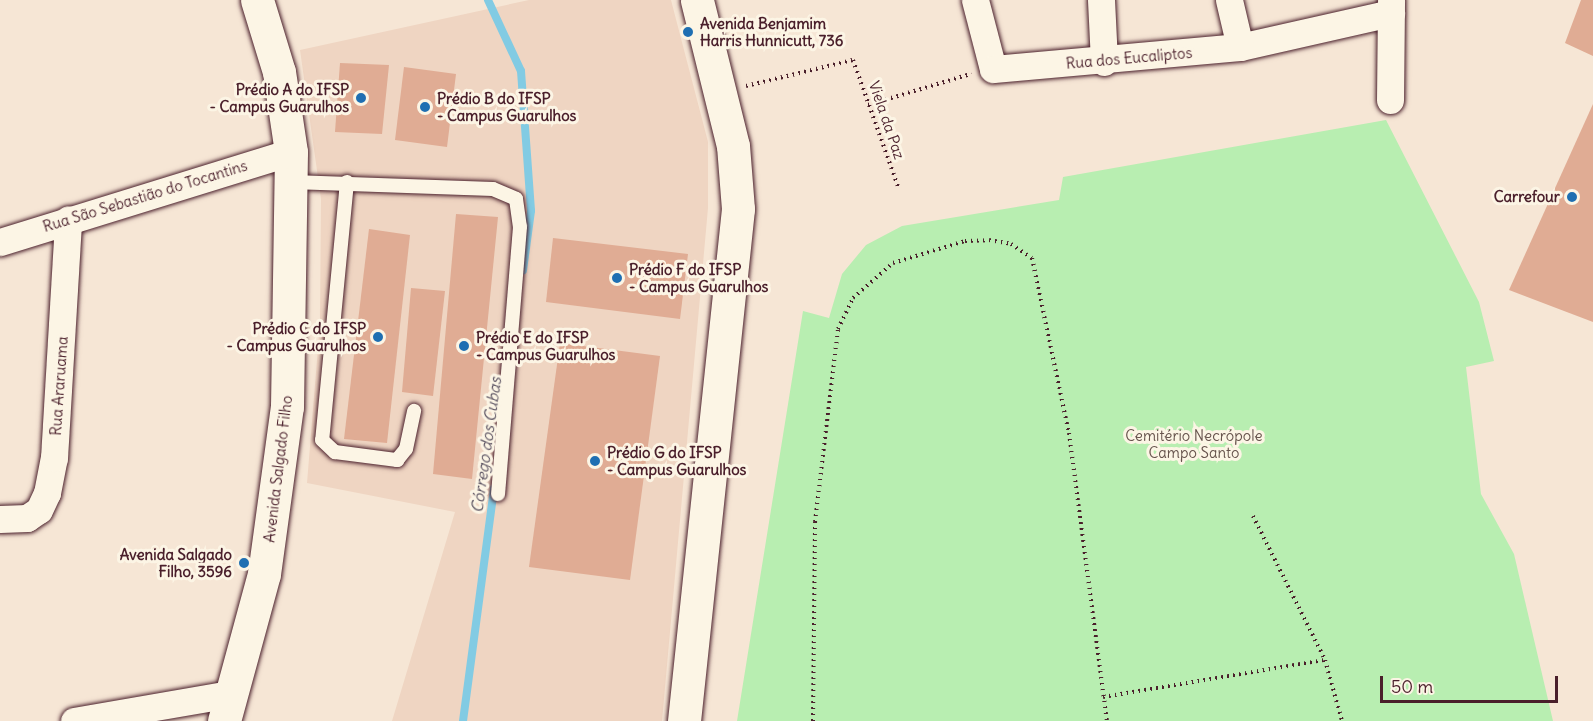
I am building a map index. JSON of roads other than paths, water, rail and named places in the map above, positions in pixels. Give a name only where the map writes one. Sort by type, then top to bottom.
[{"type":"main road","name":"Avenida Salgado Filho","points":[[227,707],[264,574],[282,462],[291,167],[279,72],[256,0]]},
{"type":"main road","points":[[684,721],[738,209],[733,146],[697,0]]},
{"type":"street","name":"Rua dos Eucaliptos","points":[[975,0],[993,69],[1104,62],[1240,47],[1391,6]]},
{"type":"street","points":[[1101,0],[1104,62]]},
{"type":"street","points":[[1229,0],[1240,47]]},
{"type":"street","points":[[1390,100],[1391,6]]},
{"type":"street","name":"Rua São Sebastião do Tocantins","points":[[0,242],[68,219],[291,167]]},
{"type":"street","name":"Rua Araruama","points":[[0,519],[27,518],[47,493],[54,458],[68,219]]},
{"type":"street","points":[[74,721],[227,707]]},
{"type":"lane","points":[[291,167],[347,182],[493,189],[516,199],[520,226],[498,494]]},
{"type":"lane","points":[[347,182],[322,440],[335,452],[397,460],[406,449],[414,411]]},
{"type":"waterway","name":"Córrego dos Cubas","points":[[488,0],[521,71],[531,211],[523,270]]},
{"type":"waterway","name":"Córrego dos Cubas","points":[[463,721],[494,488]]},
{"type":"place","name":"Avenida Benjamim Harris Hunnicutt, 736","points":[[688,32]]},
{"type":"place","name":"Prédio A do IFSP - Campus Guarulhos","points":[[361,98]]},
{"type":"place","name":"Prédio B do IFSP - Campus Guarulhos","points":[[425,107]]},
{"type":"place","name":"Carrefour","points":[[1572,197]]},
{"type":"place","name":"Prédio F do IFSP - Campus Guarulhos","points":[[617,278]]},
{"type":"place","name":"Prédio C do IFSP - Campus Guarulhos","points":[[378,337]]},
{"type":"place","name":"Prédio E do IFSP - Campus Guarulhos","points":[[464,346]]},
{"type":"place","name":"Prédio G do IFSP - Campus Guarulhos","points":[[595,461]]},
{"type":"place","name":"Avenida Salgado Filho, 3596","points":[[244,563]]},
{"type":"park label","name":"Cemitério Necrópole Campo Santo","points":[[1194,444]]}]
